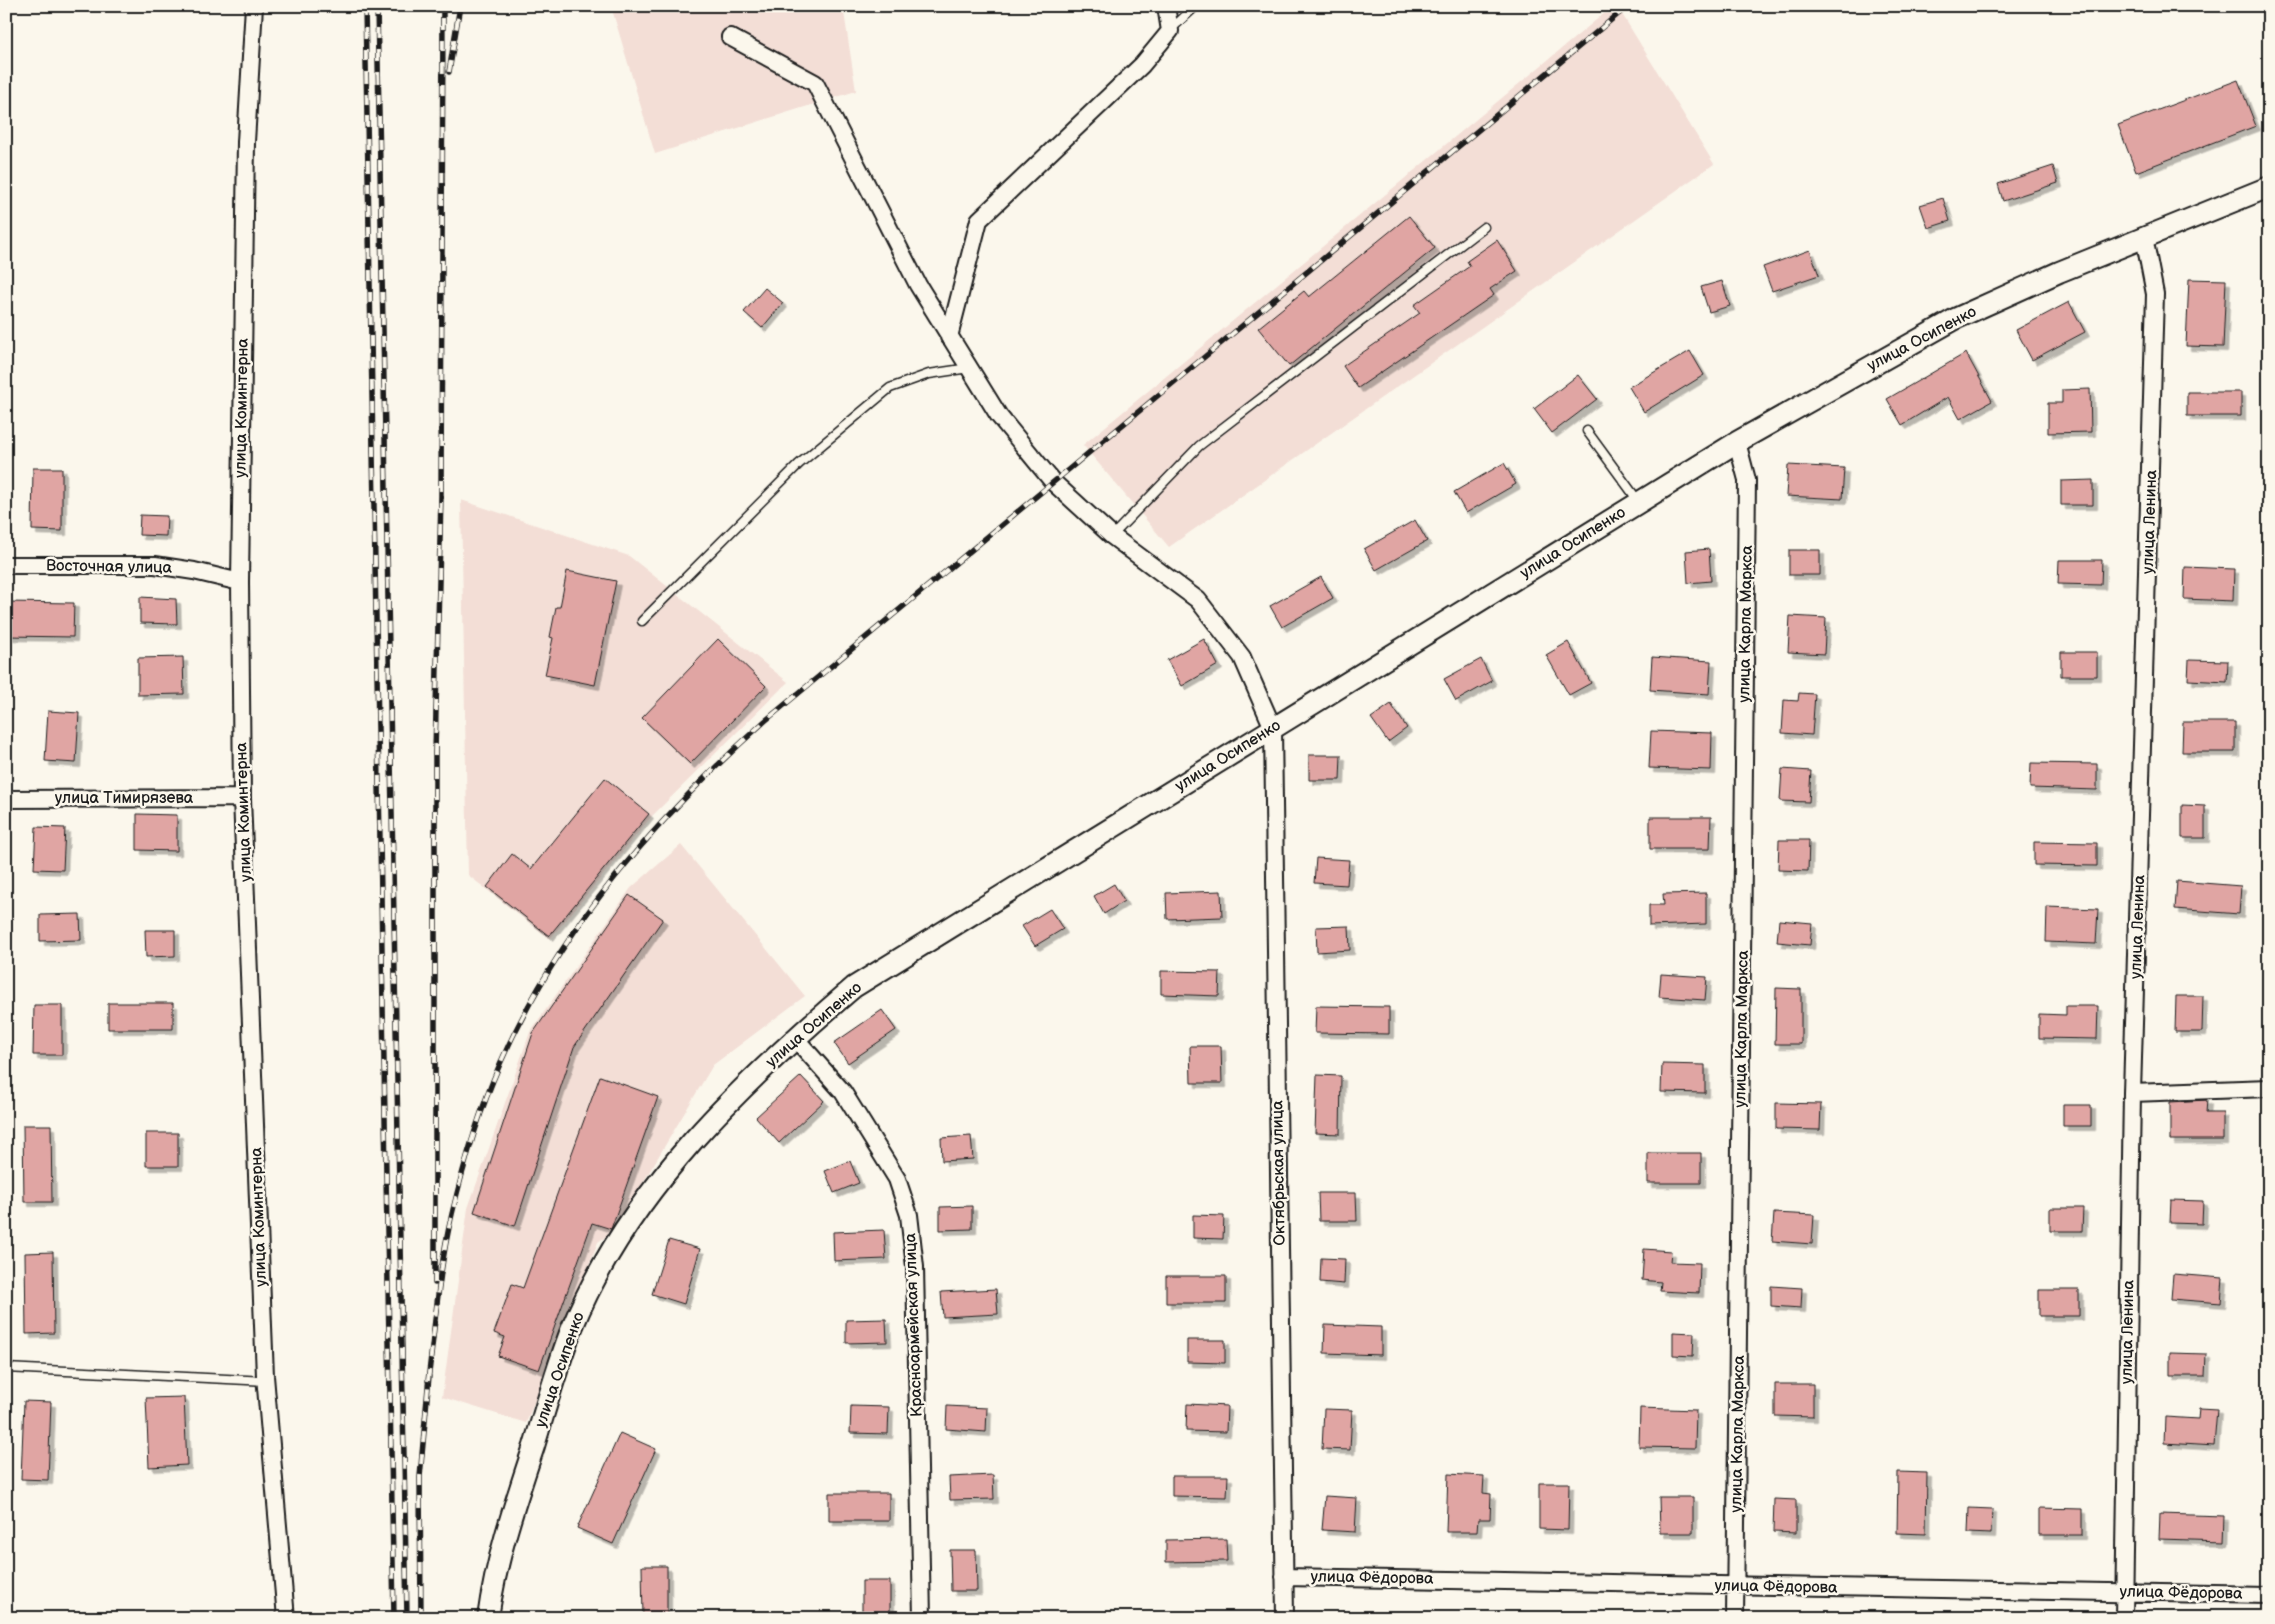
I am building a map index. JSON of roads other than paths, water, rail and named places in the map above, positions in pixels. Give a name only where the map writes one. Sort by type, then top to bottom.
[{"type":"street","name":"улица Коминтерна","points":[[254,6],[246,142],[240,582],[242,798],[266,1381],[286,1618]]},
{"type":"street","points":[[949,337],[979,220],[1142,65],[1170,31],[1166,6]]},
{"type":"street","points":[[730,37],[815,83],[918,285],[949,337],[971,367],[999,416],[1053,482],[1112,536],[1198,600],[1242,657],[1273,728]]},
{"type":"street","name":"улица Осипенко","points":[[488,1618],[505,1536],[572,1328],[602,1268],[636,1212],[675,1160],[795,1038],[854,987],[1737,442],[1957,318],[2059,272],[2269,186]]},
{"type":"street","name":"улица Ленина","points":[[2124,1618],[2132,1093],[2154,351],[2154,294],[2144,237]]},
{"type":"street","name":"улица Карла Маркса","points":[[1736,1618],[1747,490],[1747,480],[1737,442]]},
{"type":"street","name":"Восточная улица","points":[[6,565],[155,565],[194,571],[240,582]]},
{"type":"street","name":"Октябрьская улица","points":[[1273,728],[1285,1618]]},
{"type":"street","name":"улица Тимирязева","points":[[6,799],[242,798]]},
{"type":"street","name":"Красноармейская улица","points":[[795,1038],[843,1092],[897,1179],[908,1215],[915,1267],[922,1618]]},
{"type":"street","points":[[2132,1093],[2269,1088]]},
{"type":"street","name":"улица Фёдорова","points":[[1284,1576],[2269,1595]]},
{"type":"lane","points":[[1170,31],[1196,6]]},
{"type":"lane","points":[[1112,536],[1199,446],[1484,227]]},
{"type":"lane","points":[[642,621],[799,464],[890,388],[929,374],[971,367]]},
{"type":"lane","points":[[1588,432],[1639,502]]},
{"type":"lane","points":[[6,1368],[266,1381]]},
{"type":"railway","points":[[365,6],[394,1618]]},
{"type":"railway","points":[[377,6],[407,1618]]},
{"type":"railway","points":[[435,1283],[435,753],[441,496],[443,6]]},
{"type":"railway","points":[[449,72],[460,6]]},
{"type":"railway","points":[[428,1381],[448,1234],[467,1157],[492,1082],[524,1015],[551,967],[581,922],[649,837],[686,797],[765,721],[1628,6]]},
{"type":"railway","points":[[421,1618],[420,1477],[429,1376]]}]
